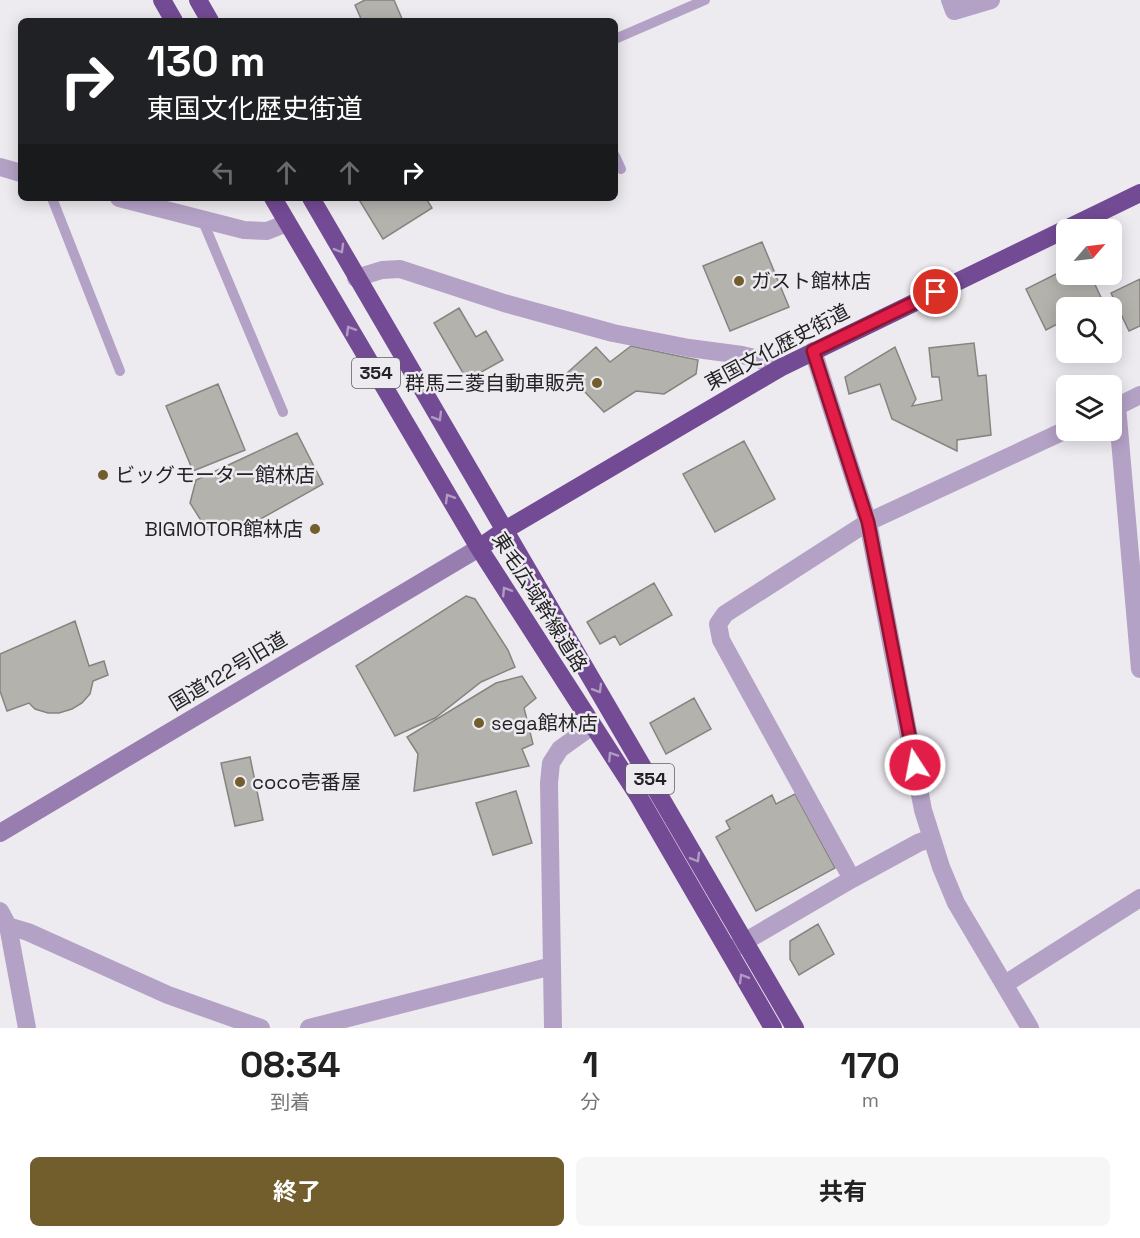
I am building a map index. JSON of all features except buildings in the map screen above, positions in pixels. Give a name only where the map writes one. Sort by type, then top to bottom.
[{"type":"highway","points":[[162,0],[172,18]]},
{"type":"highway","points":[[198,0],[208,18]]},
{"type":"highway","name":"東国文化歴史街道","points":[[479,548],[505,530],[780,368],[1140,193]]},
{"type":"highway","name":"東毛広域幹線道路","points":[[275,201],[479,548],[639,797],[773,1028]]},
{"type":"highway","name":"東毛広域幹線道路","points":[[313,201],[795,1028]]},
{"type":"street","points":[[950,0],[954,11],[991,0]]},
{"type":"street","points":[[0,167],[18,172]]},
{"type":"street","points":[[131,201],[244,230],[267,231],[287,223]]},
{"type":"street","points":[[356,278],[382,270],[400,269],[504,303],[602,330],[688,348],[742,355],[780,368]]},
{"type":"street","points":[[813,351],[868,522],[924,810],[932,838],[956,903],[1030,1028]]},
{"type":"street","points":[[1122,404],[1140,395]]},
{"type":"street","points":[[852,879],[721,640],[718,624],[725,614],[868,522],[1056,435]]},
{"type":"street","points":[[1118,441],[1138,597],[1140,669]]},
{"type":"street","name":"国道122号旧道","points":[[0,833],[479,548]]},
{"type":"street","points":[[553,1028],[549,783],[551,763],[560,749],[592,726]]},
{"type":"street","points":[[728,952],[852,879],[918,843],[932,838]]},
{"type":"street","points":[[1005,984],[1140,898]]},
{"type":"street","points":[[4,918],[27,1028]]},
{"type":"street","points":[[4,918],[27,932],[168,995],[261,1028]]},
{"type":"street","points":[[309,1028],[552,966]]},
{"type":"lane","points":[[618,38],[705,0]]},
{"type":"lane","points":[[618,162],[621,169]]},
{"type":"lane","points":[[53,201],[120,370]]},
{"type":"lane","points":[[202,219],[283,411]]},
{"type":"place","name":"ガスト館林店","points":[[739,281]]},
{"type":"place","name":"群馬三菱自動車販売","points":[[597,383]]},
{"type":"place","name":"ビッグモーター館林店","points":[[103,475]]},
{"type":"place","name":"BIGMOTOR館林店","points":[[315,529]]},
{"type":"place","name":"sega館林店","points":[[479,723]]},
{"type":"place","name":"coco壱番屋","points":[[240,782]]},
{"type":"route","points":[[915,765],[868,522],[813,351],[936,292]]}]
